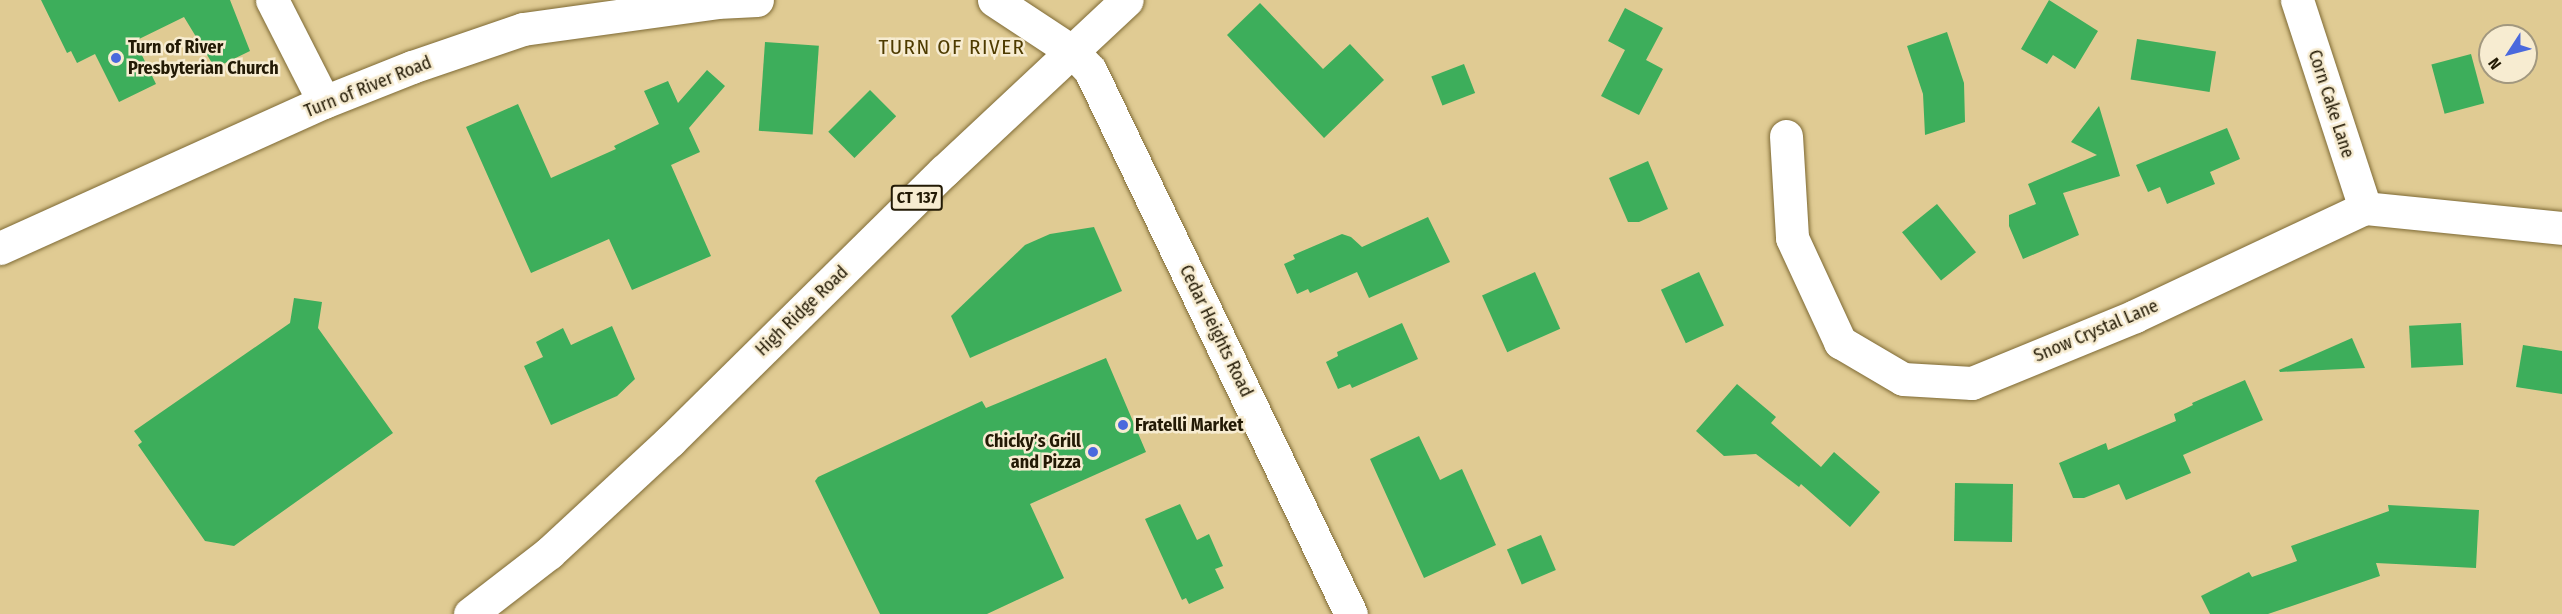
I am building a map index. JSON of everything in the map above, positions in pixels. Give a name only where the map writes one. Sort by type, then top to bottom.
[{"type":"street","points":[[272,0],[324,102]]},
{"type":"street","name":"Turn of River Road","points":[[0,248],[324,102],[412,67],[524,29],[717,2],[757,0]]},
{"type":"street","points":[[994,0],[1073,52]]},
{"type":"street","name":"High Ridge Road","points":[[470,614],[549,553],[670,441],[944,171],[1127,0]]},
{"type":"street","name":"Corn Cake Lane","points":[[2297,0],[2365,208]]},
{"type":"street","name":"Cedar Heights Road","points":[[1073,52],[1090,70],[1351,614]]},
{"type":"street","name":"Snow Crystal Lane","points":[[1786,136],[1792,238],[1840,342],[1903,379],[1972,383],[2135,316],[2365,208]]},
{"type":"street","points":[[2365,208],[2562,228]]},
{"type":"building","points":[[41,0],[230,0],[250,51],[215,68],[184,17],[135,41],[156,84],[119,102],[95,54],[77,63],[71,51],[67,53]]},
{"type":"building","points":[[2049,0],[2098,31],[2075,69],[2053,55],[2047,64],[2021,49]]},
{"type":"building","points":[[1260,3],[1323,69],[1350,44],[1384,80],[1324,138],[1227,35]]},
{"type":"building","points":[[1625,8],[1663,28],[1646,60],[1663,69],[1639,115],[1601,96],[1625,50],[1608,41]]},
{"type":"building","points":[[1947,32],[1964,83],[1965,122],[1925,135],[1923,94],[1907,46]]},
{"type":"building","points":[[2137,39],[2216,52],[2210,92],[2131,79]]},
{"type":"building","points":[[765,42],[819,46],[813,135],[759,131]]},
{"type":"building","points":[[2471,54],[2484,103],[2445,114],[2431,65]]},
{"type":"building","points":[[1464,64],[1475,93],[1442,105],[1431,77]]},
{"type":"building","points":[[707,70],[725,86],[689,128],[700,152],[671,165],[711,256],[632,290],[609,239],[531,273],[466,127],[518,104],[551,178],[616,149],[614,146],[659,124],[644,91],[668,81],[678,103]]},
{"type":"building","points":[[870,90],[896,116],[854,158],[828,132]]},
{"type":"building","points":[[2099,106],[2120,176],[2063,193],[2079,235],[2023,259],[2009,226],[2009,215],[2036,204],[2028,184],[2097,155],[2071,142]]},
{"type":"building","points":[[2227,128],[2240,159],[2210,172],[2215,184],[2167,204],[2160,187],[2148,192],[2136,165]]},
{"type":"building","points":[[1648,161],[1668,209],[1639,222],[1628,222],[1609,178]]},
{"type":"building","points":[[1937,204],[1976,252],[1941,281],[1902,232]]},
{"type":"building","points":[[1428,217],[1450,262],[1369,298],[1357,272],[1310,293],[1308,289],[1297,294],[1284,264],[1295,259],[1293,255],[1342,234],[1351,237],[1362,247]]},
{"type":"building","points":[[1094,227],[1122,291],[970,358],[951,316],[1025,245],[1050,234]]},
{"type":"building","points":[[1535,272],[1560,329],[1507,352],[1482,296]]},
{"type":"building","points":[[1699,272],[1724,325],[1686,343],[1661,290]]},
{"type":"building","points":[[294,298],[322,302],[318,328],[393,433],[234,546],[205,541],[138,445],[142,442],[134,431],[290,323]]},
{"type":"building","points":[[1402,323],[1418,359],[1352,388],[1350,384],[1338,389],[1326,362],[1338,356],[1337,352]]},
{"type":"building","points":[[2461,323],[2463,365],[2411,368],[2409,326]]},
{"type":"building","points":[[612,326],[635,379],[617,396],[551,425],[524,366],[543,357],[536,342],[563,328],[571,345]]},
{"type":"building","points":[[2352,338],[2365,368],[2280,372],[2279,370]]},
{"type":"building","points":[[2523,345],[2562,351],[2562,394],[2516,387]]},
{"type":"building","points":[[1106,358],[1146,452],[1030,504],[1064,578],[987,614],[880,614],[815,481],[818,477],[982,401],[986,408]]},
{"type":"building","points":[[2245,380],[2263,420],[2183,455],[2191,473],[2126,500],[2119,484],[2084,498],[2073,498],[2059,463],[2106,443],[2108,450],[2176,421],[2174,414],[2193,405],[2192,403]]},
{"type":"building","points":[[1737,384],[1776,417],[1771,423],[1821,467],[1834,452],[1880,492],[1850,527],[1801,484],[1799,487],[1756,454],[1724,456],[1696,431]]},
{"type":"building","points":[[1419,436],[1440,480],[1462,469],[1496,545],[1424,578],[1370,459]]},
{"type":"building","points":[[1955,483],[2013,484],[2012,542],[1954,541]]},
{"type":"building","points":[[1180,504],[1197,540],[1209,534],[1223,566],[1215,569],[1224,588],[1189,604],[1186,598],[1182,600],[1145,519]]},
{"type":"building","points":[[2388,505],[2479,510],[2476,568],[2376,563],[2380,576],[2268,614],[2210,614],[2201,596],[2249,572],[2252,577],[2297,561],[2291,546],[2389,511]]},
{"type":"building","points":[[1541,535],[1556,570],[1522,584],[1507,549]]},
{"type":"place","name":"Turn of River Presbyterian Church","points":[[116,58]]},
{"type":"place","name":"Fratelli Market","points":[[1123,425]]},
{"type":"place","name":"Chicky’s Grill and Pizza","points":[[1093,452]]},
{"type":"district","name":"TURN OF RIVER","points":[[952,47]]}]
